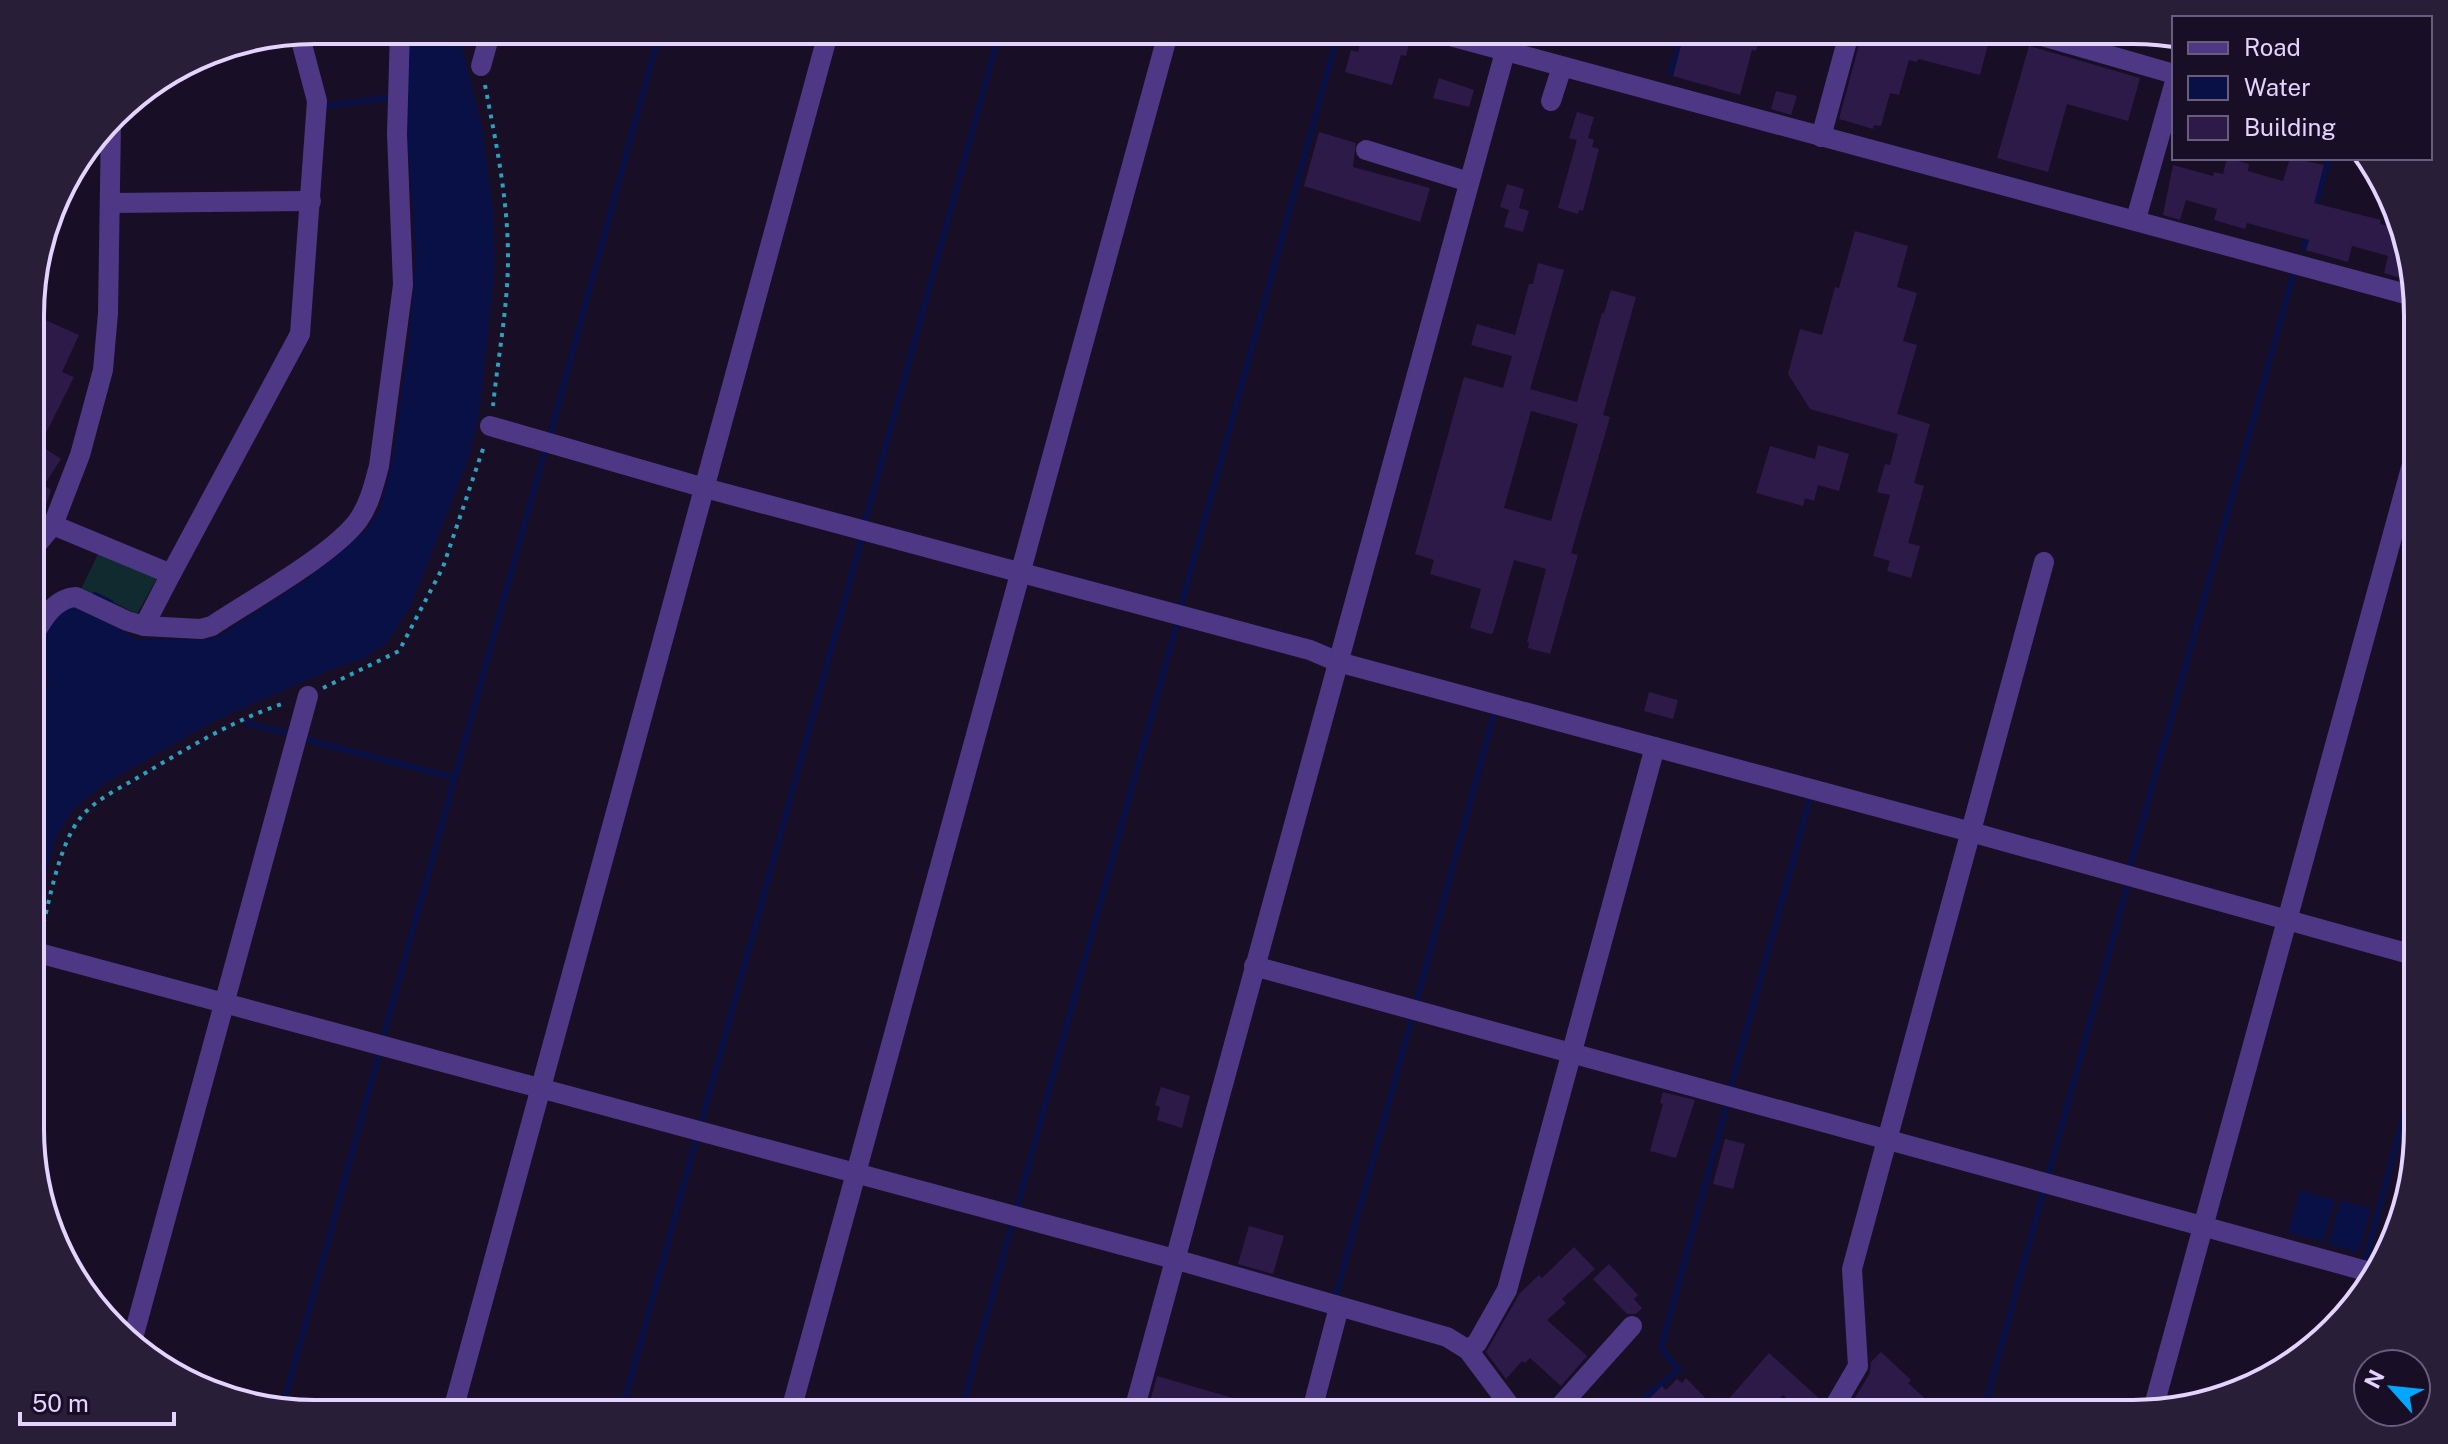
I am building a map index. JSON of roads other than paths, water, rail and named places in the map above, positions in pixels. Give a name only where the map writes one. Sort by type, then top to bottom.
[{"type":"street","points":[[44,621],[53,608],[69,597],[76,597],[144,626],[201,629],[212,626],[322,554],[358,521],[372,495],[379,466],[403,285],[397,124],[400,44]]},
{"type":"street","points":[[481,66],[487,44]]},
{"type":"street","points":[[456,1400],[825,44]]},
{"type":"street","points":[[794,1400],[1165,44]]},
{"type":"street","points":[[1477,44],[2403,293]]},
{"type":"street","points":[[1137,1400],[1507,44]]},
{"type":"street","points":[[1821,137],[1846,44]]},
{"type":"street","points":[[2070,44],[2172,73]]},
{"type":"street","points":[[144,626],[300,334],[317,101],[302,45]]},
{"type":"street","points":[[1551,101],[1562,67]]},
{"type":"street","points":[[2136,219],[2172,92]]},
{"type":"street","points":[[44,536],[53,525],[80,455],[103,370],[108,313],[111,137]]},
{"type":"street","points":[[1366,150],[1469,182]]},
{"type":"street","points":[[110,203],[311,201]]},
{"type":"street","points":[[490,426],[705,488],[1310,650],[1338,662],[2403,952]]},
{"type":"street","points":[[2156,1398],[2403,497]]},
{"type":"street","points":[[53,525],[171,574]]},
{"type":"street","points":[[1839,1399],[1858,1366],[1852,1269],[2044,562]]},
{"type":"street","points":[[135,1332],[308,696]]},
{"type":"street","points":[[1468,1350],[1477,1343],[1507,1290],[1655,747]]},
{"type":"street","points":[[44,954],[1174,1259],[1447,1337],[1468,1350],[1505,1399]]},
{"type":"street","points":[[1254,966],[2204,1227],[2366,1267]]},
{"type":"street","points":[[1315,1399],[1339,1307]]},
{"type":"street","points":[[1566,1399],[1632,1326]]},
{"type":"water","points":[[408,44],[461,44],[482,128],[493,211],[495,270],[479,416],[468,460],[412,603],[387,643],[363,659],[337,667],[214,721],[104,784],[73,809],[56,838],[44,880],[44,692],[49,683],[44,677],[44,638],[61,611],[78,606],[137,639],[205,640],[220,635],[308,578],[367,529],[380,509],[394,450],[409,342],[416,256],[406,121]]},
{"type":"water","points":[[2300,1190],[2335,1200],[2323,1242],[2288,1232]]},
{"type":"water","points":[[2341,1200],[2371,1209],[2358,1253],[2328,1244]]},
{"type":"waterway","points":[[549,439],[656,44]]},
{"type":"waterway","points":[[864,526],[996,44]]},
{"type":"waterway","points":[[1180,610],[1335,44]]},
{"type":"waterway","points":[[1671,72],[1679,44]]},
{"type":"waterway","points":[[323,106],[389,98]]},
{"type":"waterway","points":[[2314,210],[2328,160]]},
{"type":"waterway","points":[[2304,248],[2308,232]]},
{"type":"waterway","points":[[2130,867],[2294,272]]},
{"type":"waterway","points":[[383,1038],[545,450]]},
{"type":"waterway","points":[[701,1124],[862,537]]},
{"type":"waterway","points":[[95,595],[111,603]]},
{"type":"waterway","points":[[1016,1211],[1177,623]]},
{"type":"waterway","points":[[1416,1003],[1495,710]]},
{"type":"waterway","points":[[247,723],[290,734]]},
{"type":"waterway","points":[[300,738],[455,778]]},
{"type":"waterway","points":[[1730,1090],[1811,795]]},
{"type":"waterway","points":[[2048,1176],[2128,883]]},
{"type":"waterway","points":[[1335,1298],[1412,1018]]},
{"type":"waterway","points":[[285,1398],[379,1054]]},
{"type":"waterway","points":[[1642,1399],[1679,1370],[1661,1348],[1727,1104]]},
{"type":"waterway","points":[[2365,1261],[2403,1119]]},
{"type":"waterway","points":[[625,1400],[696,1140]]},
{"type":"waterway","points":[[1987,1399],[2044,1189]]},
{"type":"waterway","points":[[964,1400],[1012,1224]]}]
